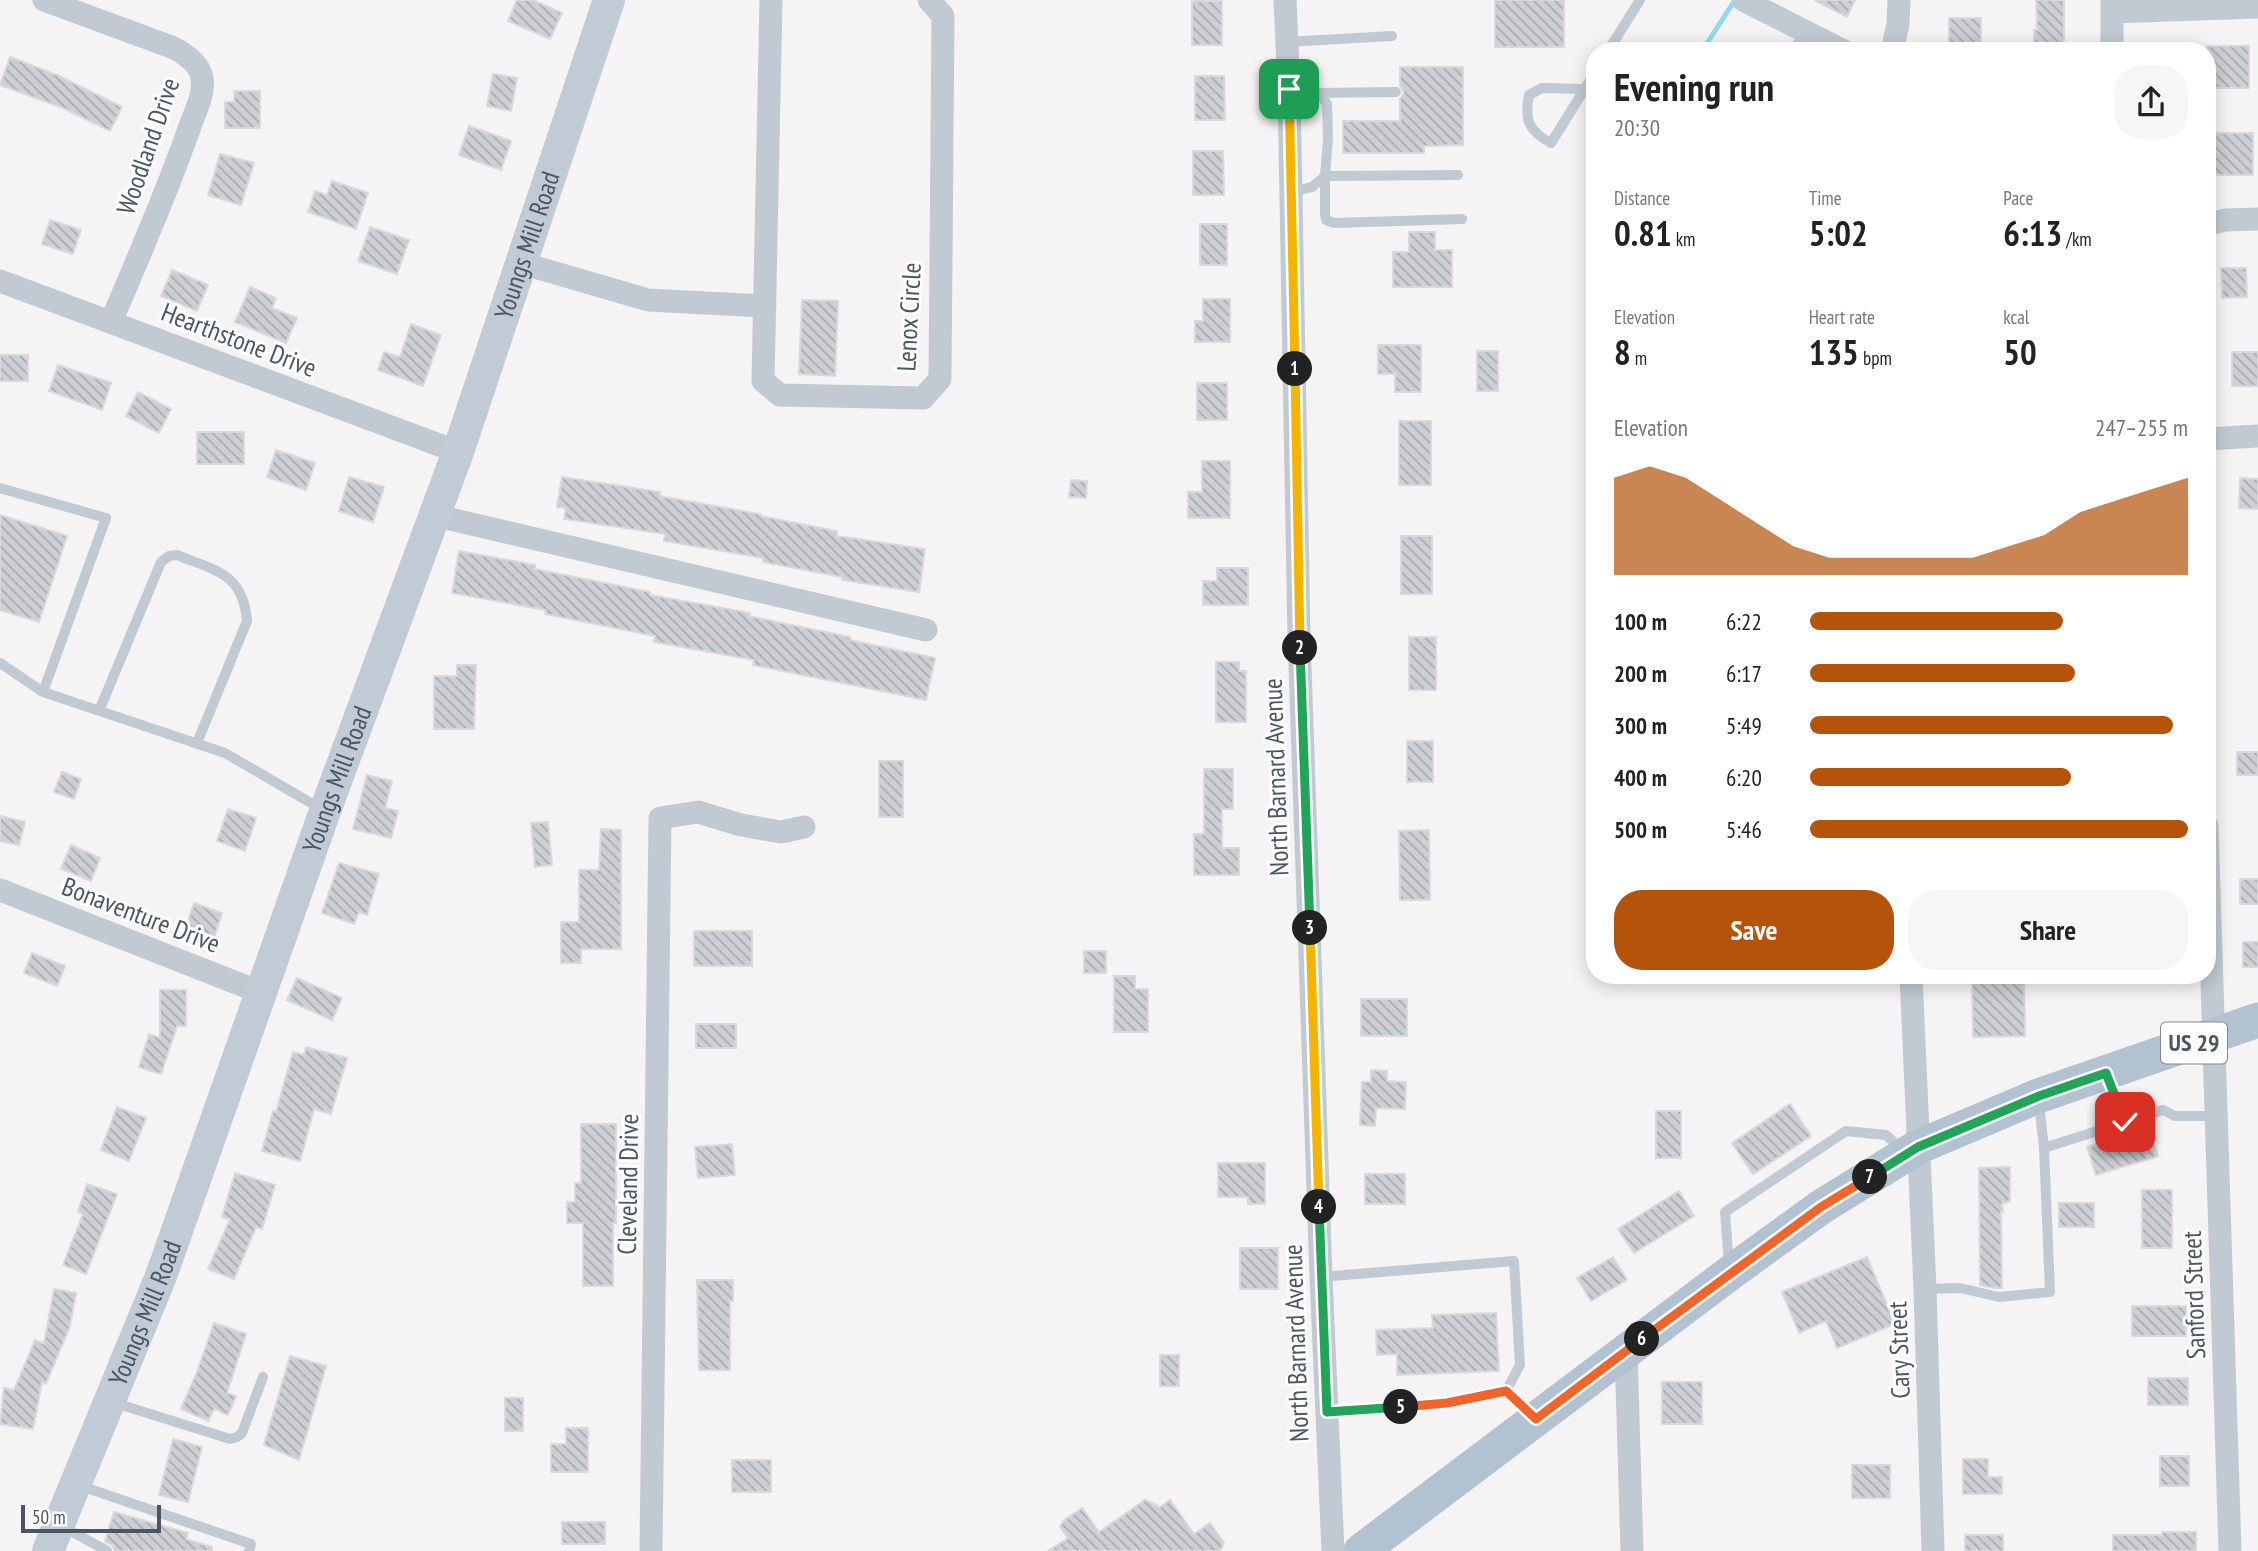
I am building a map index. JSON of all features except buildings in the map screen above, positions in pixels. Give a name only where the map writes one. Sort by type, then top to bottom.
[{"type":"main road","name":"US 29","points":[[1360,1551],[1821,1207],[1913,1151],[2039,1096],[2258,1020]]},
{"type":"street","name":"Woodland Drive","points":[[44,0],[174,48],[185,54],[199,69],[203,79],[201,95],[177,163],[111,322]]},
{"type":"street","name":"Youngs Mill Road","points":[[53,1538],[161,1276],[325,811],[458,452],[609,0]]},
{"type":"street","name":"Lenox Circle","points":[[771,0],[763,381],[780,395],[923,398],[940,379],[943,16],[929,0]]},
{"type":"street","name":"North Barnard Avenue","points":[[1285,0],[1299,638],[1333,1551]]},
{"type":"street","points":[[1743,0],[1800,41]]},
{"type":"street","points":[[1894,42],[1899,0]]},
{"type":"street","points":[[2112,42],[2112,6],[2258,7]]},
{"type":"street","points":[[2216,222],[2258,219]]},
{"type":"street","points":[[521,263],[648,300],[765,306]]},
{"type":"street","name":"Hearthstone Drive","points":[[0,281],[458,452]]},
{"type":"street","points":[[2216,438],[2258,436]]},
{"type":"street","points":[[433,515],[926,630]]},
{"type":"street","name":"Cleveland Drive","points":[[651,1551],[660,818],[698,812],[741,825],[781,832],[804,828]]},
{"type":"street","name":"Bonaventure Drive","points":[[0,890],[262,993]]},
{"type":"street","name":"Cary Street","points":[[1911,984],[1913,1151],[1925,1289],[1933,1551]]},
{"type":"street","name":"Sanford Street","points":[[2211,984],[2230,1551]]},
{"type":"street","points":[[1626,1351],[1632,1551]]},
{"type":"lane","points":[[1614,42],[1640,0]]},
{"type":"lane","points":[[1286,42],[1392,36]]},
{"type":"lane","points":[[1584,89],[1542,88],[1529,95],[1525,112],[1534,134],[1551,144],[1586,86]]},
{"type":"lane","points":[[1289,89],[1308,89],[1319,93],[1395,92]]},
{"type":"lane","points":[[1319,93],[1327,104],[1328,111],[1326,220],[1334,223],[1462,219]]},
{"type":"lane","points":[[1291,191],[1312,187],[1325,176],[1458,175]]},
{"type":"lane","points":[[0,488],[106,519],[43,692]]},
{"type":"lane","points":[[99,710],[161,562],[169,556],[177,555],[228,576],[245,601],[247,621],[197,743]]},
{"type":"lane","points":[[0,663],[43,692],[225,753],[325,811]]},
{"type":"lane","points":[[2106,1073],[2125,1122]]},
{"type":"lane","points":[[1925,1289],[1960,1288],[1999,1297],[2050,1292],[2039,1096]]},
{"type":"lane","points":[[2044,1148],[2163,1110],[2175,1116],[2217,1116]]},
{"type":"lane","points":[[1730,1273],[1725,1212],[1846,1131],[1886,1135],[1913,1151]]},
{"type":"lane","points":[[1321,1277],[1514,1261],[1520,1364],[1506,1391]]},
{"type":"lane","points":[[109,1401],[230,1439],[242,1433],[263,1377]]},
{"type":"lane","points":[[1327,1412],[1447,1403],[1506,1391]]},
{"type":"lane","points":[[1506,1391],[1536,1419]]},
{"type":"lane","points":[[75,1484],[251,1544],[249,1551]]},
{"type":"lane","points":[[53,1538],[107,1551]]},
{"type":"waterway","points":[[1708,42],[1735,0]]},
{"type":"route","points":[[1289,89],[1299,638],[1327,1412],[1447,1403],[1506,1391],[1536,1419],[1821,1207],[1918,1147],[2039,1096],[2106,1073],[2125,1122]]}]
